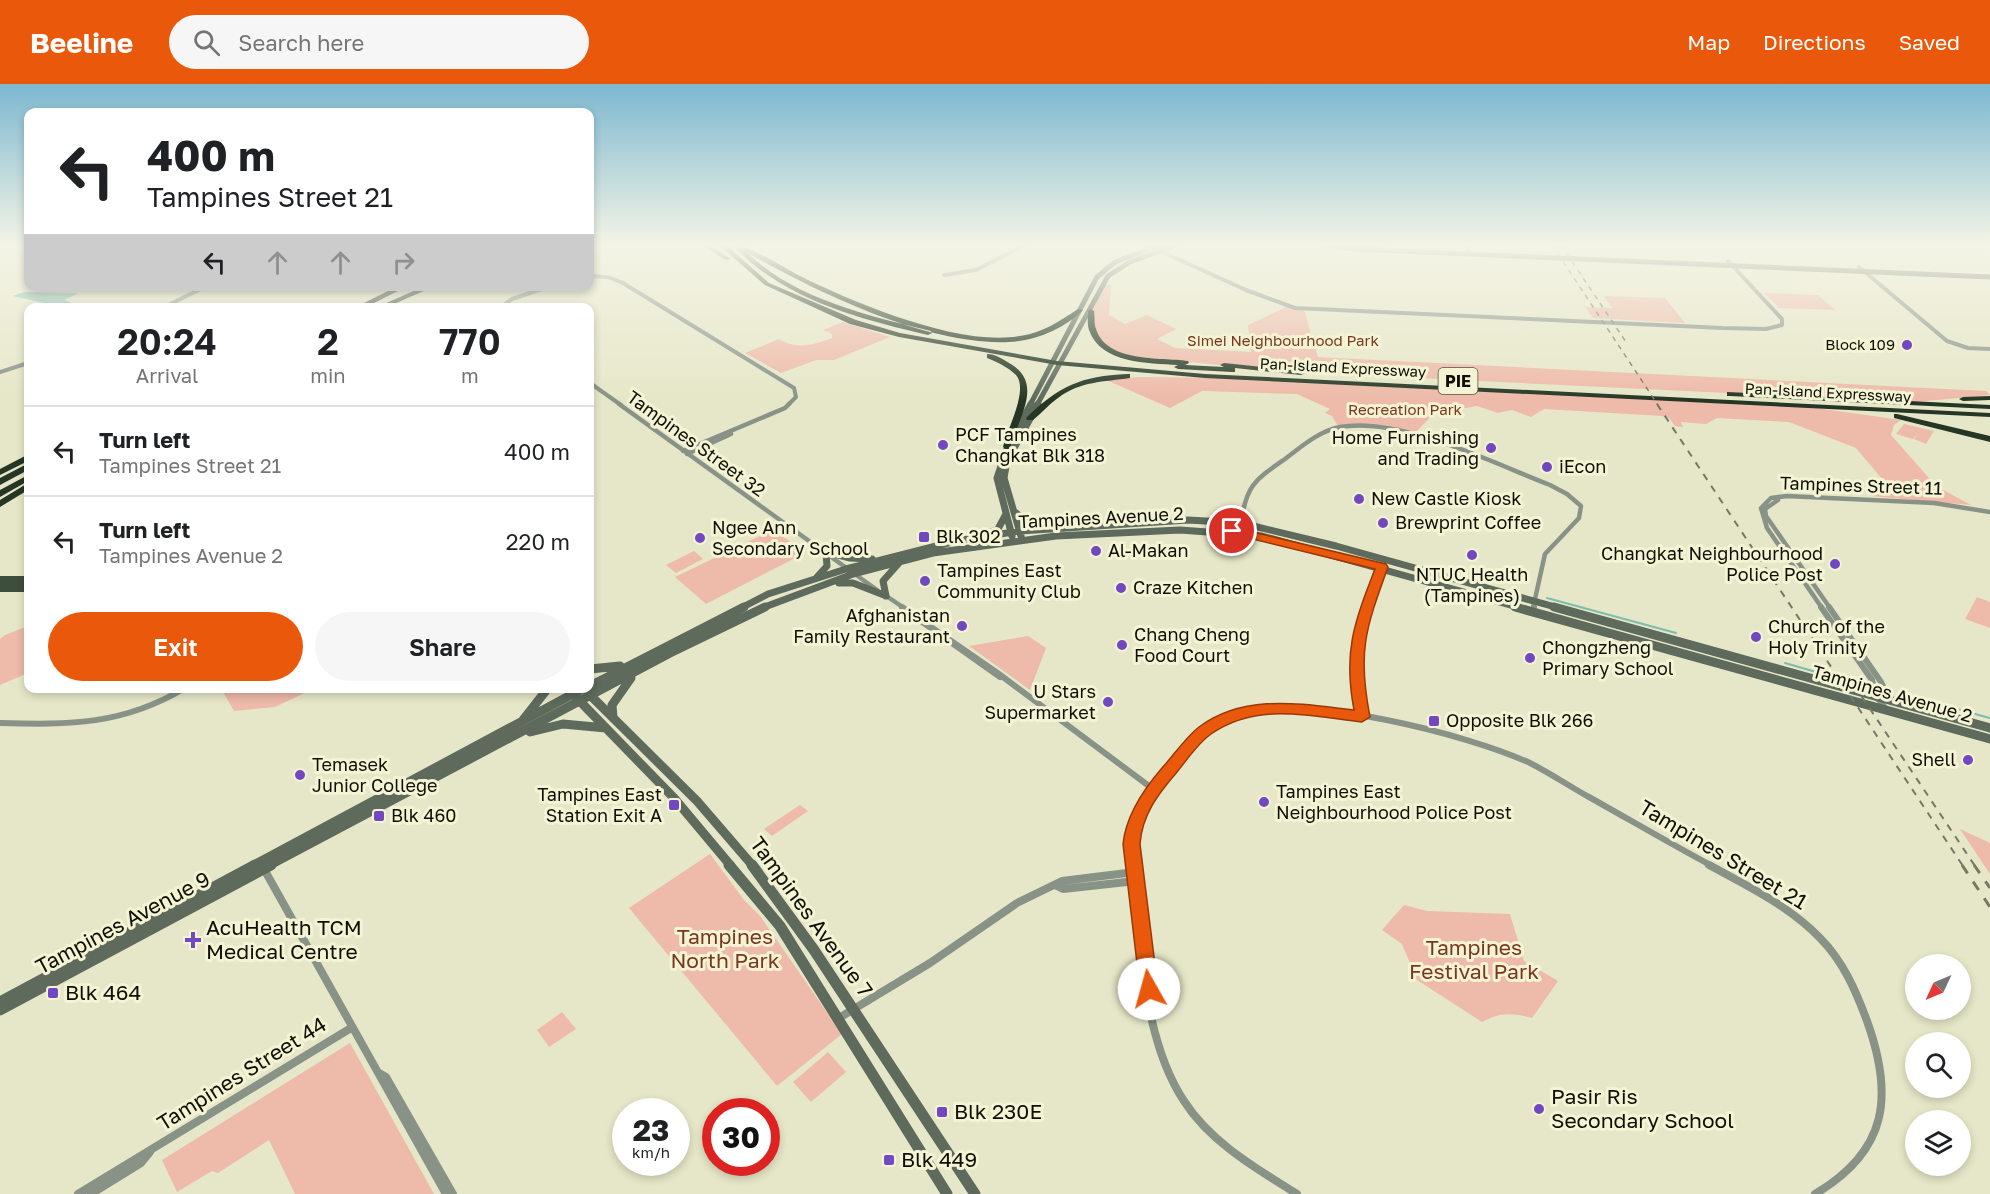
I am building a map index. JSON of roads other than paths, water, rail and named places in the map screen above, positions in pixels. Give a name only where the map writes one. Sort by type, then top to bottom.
[{"type":"highway","points":[[361,303],[375,297]]},
{"type":"highway","points":[[388,303],[402,297]]},
{"type":"highway","name":"Pan-Island Expressway","points":[[795,297],[828,312],[899,335],[1083,363],[1205,376],[1577,392],[1990,415]]},
{"type":"highway","name":"Pan-Island Expressway","points":[[819,297],[847,310],[917,331],[1000,347],[1033,356]]},
{"type":"highway","points":[[830,297],[890,320],[1000,347]]},
{"type":"highway","points":[[843,297],[920,325],[993,340],[1009,340],[1040,334],[1060,325],[1080,310]]},
{"type":"highway","points":[[868,307],[890,320]]},
{"type":"highway","points":[[1090,311],[1088,323],[1094,338],[1100,345],[1125,356],[1311,374]]},
{"type":"highway","points":[[899,335],[991,356],[1016,370],[1023,378],[1026,389],[1007,447]]},
{"type":"highway","name":"Pan-Island Expressway","points":[[1083,363],[1990,407]]},
{"type":"highway","points":[[1030,418],[1060,393],[1084,381],[1115,376],[1205,376]]},
{"type":"highway","points":[[1915,402],[1990,398]]},
{"type":"highway","points":[[1827,407],[1902,417],[1990,439]]},
{"type":"highway","points":[[0,471],[24,460]]},
{"type":"highway","points":[[0,478],[24,468]]},
{"type":"highway","points":[[0,482],[24,468]]},
{"type":"highway","points":[[0,494],[24,480]]},
{"type":"highway","points":[[0,504],[24,489]]},
{"type":"main road","points":[[983,536],[998,529],[1010,513],[1004,478],[1007,461],[1030,418],[1086,297]]},
{"type":"main road","points":[[1017,535],[998,478],[1007,447],[1058,359],[1098,297]]},
{"type":"main road","points":[[1010,513],[1029,524],[1053,528]]},
{"type":"main road","points":[[1170,521],[1208,529]]},
{"type":"main road","name":"Tampines Avenue 2","points":[[594,686],[768,606],[827,584],[902,561],[1053,528],[1170,521],[1241,523],[1336,546],[1645,641],[1888,705],[1990,728]]},
{"type":"main road","name":"Tampines Avenue 2","points":[[632,669],[768,594],[888,558],[983,536],[1208,529],[1262,536],[1534,605],[1616,623],[1876,696],[1888,705],[1990,739]]},
{"type":"main road","points":[[816,578],[826,566],[824,552],[859,558],[888,558]]},
{"type":"main road","points":[[827,584],[853,583],[885,596],[883,581],[902,561]]},
{"type":"main road","points":[[0,580],[24,580]]},
{"type":"main road","points":[[0,588],[24,588]]},
{"type":"main road","points":[[1616,623],[1615,627],[1620,631],[1645,641]]},
{"type":"main road","points":[[518,736],[563,724],[609,723],[612,705],[632,669],[594,669]]},
{"type":"main road","points":[[519,725],[544,693]]},
{"type":"main road","name":"Tampines Avenue 7","points":[[589,693],[609,723],[681,805],[780,926],[947,1194]]},
{"type":"main road","name":"Tampines Avenue 7","points":[[572,695],[609,723],[684,788],[750,861],[854,1009],[975,1194]]},
{"type":"main road","name":"Tampines Avenue 9","points":[[0,1010],[572,695]]},
{"type":"main road","name":"Tampines Avenue 9","points":[[0,1002],[518,736],[572,695]]},
{"type":"street","points":[[645,297],[792,386],[796,397],[788,407],[685,452]]},
{"type":"street","points":[[1272,297],[1294,306],[1721,326],[1763,327],[1777,323],[1778,319],[1758,297]]},
{"type":"street","points":[[1895,297],[1947,341],[1968,348],[1990,349]]},
{"type":"street","points":[[0,372],[24,364]]},
{"type":"street","name":"Tampines Street 32","points":[[594,387],[995,676],[1001,677],[1153,789]]},
{"type":"street","points":[[1241,523],[1243,500],[1252,482],[1327,431],[1361,425],[1403,434],[1469,453],[1559,490],[1578,503],[1581,510],[1579,518],[1545,554],[1534,605]]},
{"type":"street","name":"Tampines Street 11","points":[[1876,696],[1872,680],[1767,528],[1761,508],[1772,498],[1787,496],[1934,503],[1990,514]]},
{"type":"street","name":"Tampines Street 11","points":[[1888,705],[1881,682],[1770,523],[1765,509],[1776,500],[1790,499],[1936,506],[1990,514]]},
{"type":"street","points":[[1362,717],[1356,685],[1356,646],[1362,621],[1382,567]]},
{"type":"street","points":[[0,723],[102,723],[147,710],[176,693]]},
{"type":"street","name":"Tampines Street 21","points":[[1297,1194],[1228,1148],[1203,1126],[1174,1086],[1161,1052],[1153,1021],[1135,872],[1133,827],[1153,789],[1203,731],[1234,714],[1256,709],[1286,708],[1362,717],[1455,735],[1492,747],[1531,764],[1768,898],[1802,922],[1824,943],[1841,964],[1855,991],[1878,1054],[1885,1086],[1874,1131],[1860,1157],[1840,1179],[1815,1194]]},
{"type":"street","points":[[262,866],[351,1028],[380,1073],[386,1077],[453,1194]]},
{"type":"street","points":[[839,1018],[930,963],[1017,903],[1062,881],[1095,875],[1135,872]]},
{"type":"street","points":[[1057,885],[1063,889],[1136,881]]},
{"type":"street","name":"Tampines Street 44","points":[[78,1194],[351,1028]]},
{"type":"street","points":[[380,1073],[381,1080],[446,1194]]},
{"type":"street","name":"Tampines Street 44","points":[[91,1194],[141,1163],[151,1151]]},
{"type":"water","points":[[16,297],[71,297],[64,300],[72,303],[44,303]]},
{"type":"waterway","points":[[1547,598],[1676,633]]},
{"type":"waterway","points":[[1785,663],[1847,681]]},
{"type":"waterway","points":[[1908,696],[1990,718]]},
{"type":"railway","points":[[1586,297],[1658,405]]},
{"type":"railway","points":[[1596,297],[1626,342]]},
{"type":"railway","points":[[1657,404],[1963,866]]},
{"type":"railway","points":[[1854,685],[1975,866]]},
{"type":"railway","points":[[1962,865],[1990,907]]},
{"type":"railway","points":[[1974,865],[1990,888]]},
{"type":"place","name":"Block 109","points":[[1907,345]]},
{"type":"place","name":"PCF Tampines Changkat Blk 318","points":[[943,445]]},
{"type":"place","name":"Home Furnishing and Trading","points":[[1491,448]]},
{"type":"place","name":"iEcon","points":[[1547,467]]},
{"type":"place","name":"New Castle Kiosk","points":[[1359,499]]},
{"type":"place","name":"Brewprint Coffee","points":[[1383,523]]},
{"type":"place","name":"Blk 302","points":[[924,537]]},
{"type":"place","name":"Ngee Ann Secondary School","points":[[700,538]]},
{"type":"place","name":"Al-Makan","points":[[1096,551]]},
{"type":"place","name":"NTUC Health (Tampines)","points":[[1472,555]]},
{"type":"place","name":"Changkat Neighbourhood Police Post","points":[[1835,564]]},
{"type":"place","name":"Tampines East Community Club","points":[[925,581]]},
{"type":"place","name":"Craze Kitchen","points":[[1121,588]]},
{"type":"place","name":"Afghanistan Family Restaurant","points":[[962,626]]},
{"type":"place","name":"Church of the Holy Trinity","points":[[1756,637]]},
{"type":"place","name":"Chang Cheng Food Court","points":[[1122,645]]},
{"type":"place","name":"Chongzheng Primary School","points":[[1530,658]]},
{"type":"place","name":"U Stars Supermarket","points":[[1108,702]]},
{"type":"place","name":"Opposite Blk 266","points":[[1434,721]]},
{"type":"place","name":"Shell","points":[[1968,760]]},
{"type":"place","name":"Temasek Junior College","points":[[300,775]]},
{"type":"place","name":"Tampines East Neighbourhood Police Post","points":[[1264,802]]},
{"type":"place","name":"Tampines East Station Exit A","points":[[674,805]]},
{"type":"place","name":"Blk 460","points":[[379,816]]},
{"type":"place","name":"AcuHealth TCM Medical Centre","points":[[193,940]]},
{"type":"place","name":"Blk 464","points":[[53,993]]},
{"type":"place","name":"Pasir Ris Secondary School","points":[[1539,1109]]},
{"type":"place","name":"Blk 230E","points":[[942,1112]]},
{"type":"place","name":"Blk 449","points":[[889,1160]]},
{"type":"park label","name":"Simei Neighbourhood Park","points":[[1283,341]]},
{"type":"park label","name":"Recreation Park","points":[[1405,410]]},
{"type":"park label","name":"Tampines North Park","points":[[725,949]]},
{"type":"park label","name":"Tampines Festival Park","points":[[1474,960]]}]
